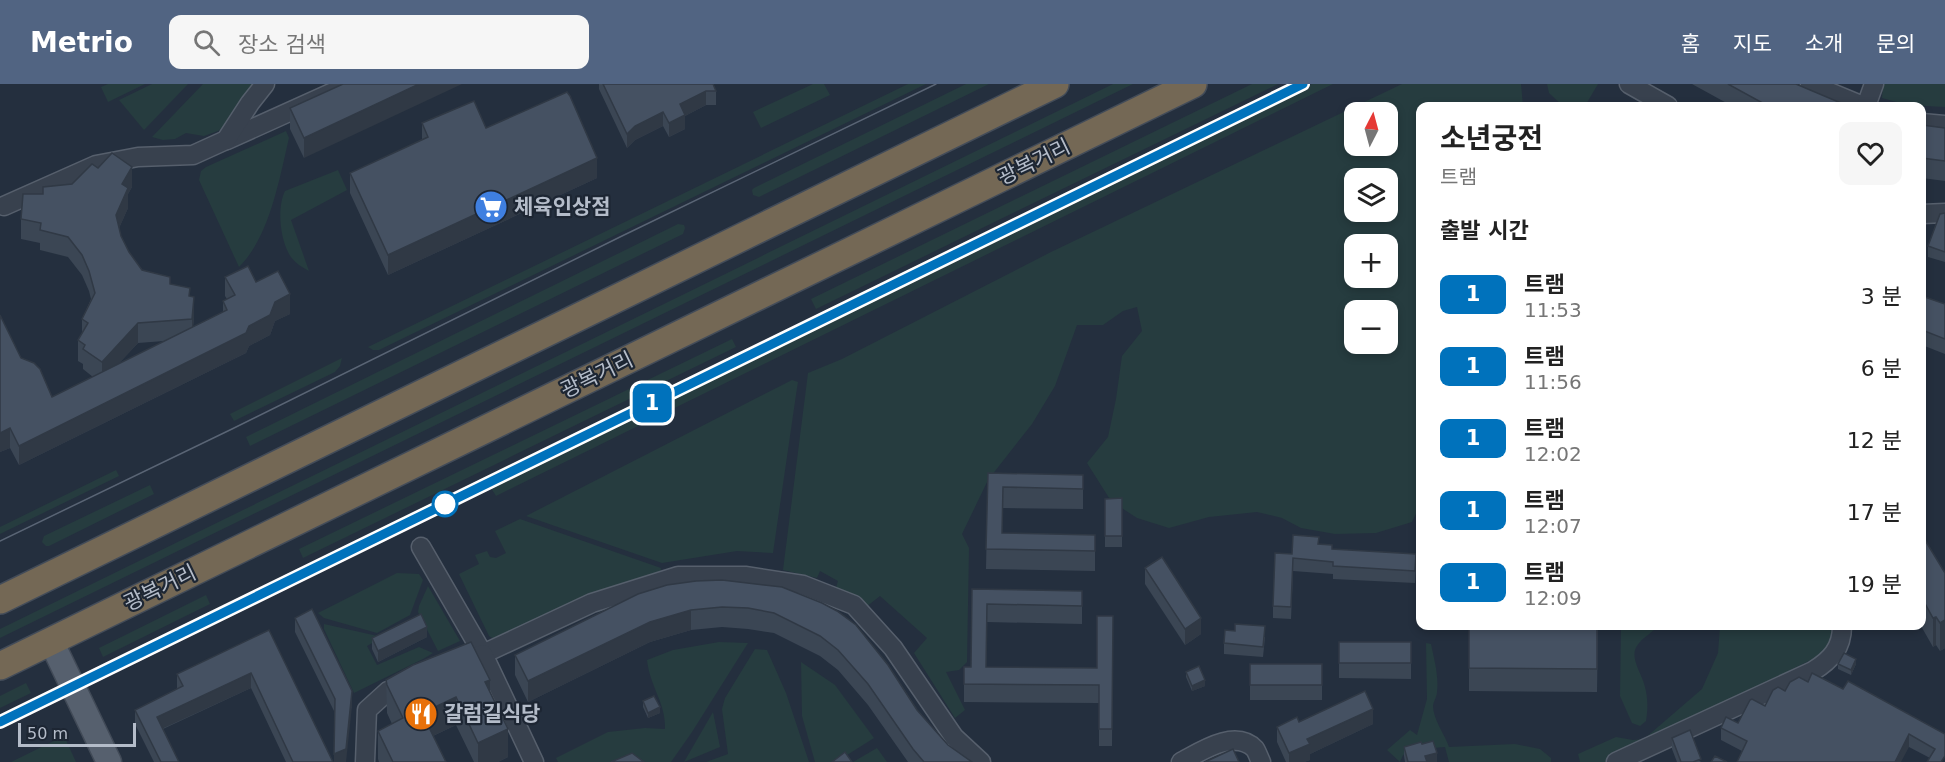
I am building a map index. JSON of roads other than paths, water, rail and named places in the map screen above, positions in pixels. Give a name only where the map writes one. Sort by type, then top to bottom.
[{"type":"highway","points":[[1,598],[1055,84]]},
{"type":"highway","name":"광복거리","points":[[0,666],[1193,84]]},
{"type":"main road","points":[[51,641],[109,762]]},
{"type":"street","points":[[226,140],[265,84]]},
{"type":"street","points":[[1,204],[96,165],[138,157],[193,154],[351,84]]},
{"type":"street","points":[[1629,84],[1661,102]]},
{"type":"street","points":[[1810,84],[1854,102]]},
{"type":"street","points":[[1866,102],[1874,84]]},
{"type":"street","points":[[1926,123],[1945,125]]},
{"type":"street","points":[[1926,214],[1945,213]]},
{"type":"street","points":[[421,547],[483,654],[534,762]]},
{"type":"street","points":[[462,662],[592,603],[678,576],[745,576],[804,585],[854,606],[893,648],[954,737],[981,762]]},
{"type":"street","points":[[1616,762],[1829,662],[1842,638],[1842,630]]},
{"type":"street","points":[[364,762],[367,710],[388,691],[430,674]]},
{"type":"street","points":[[1181,762],[1215,743],[1238,741],[1254,749],[1261,762]]},
{"type":"tram line","points":[[0,541],[936,84]]},
{"type":"tram line","points":[[0,722],[1303,84]]},
{"type":"tram line","name":"1","points":[[0,722],[1303,84]]},
{"type":"place","name":"체육인상점","points":[[491,207]]},
{"type":"place","name":"갈럼길식당","points":[[421,714]]}]
